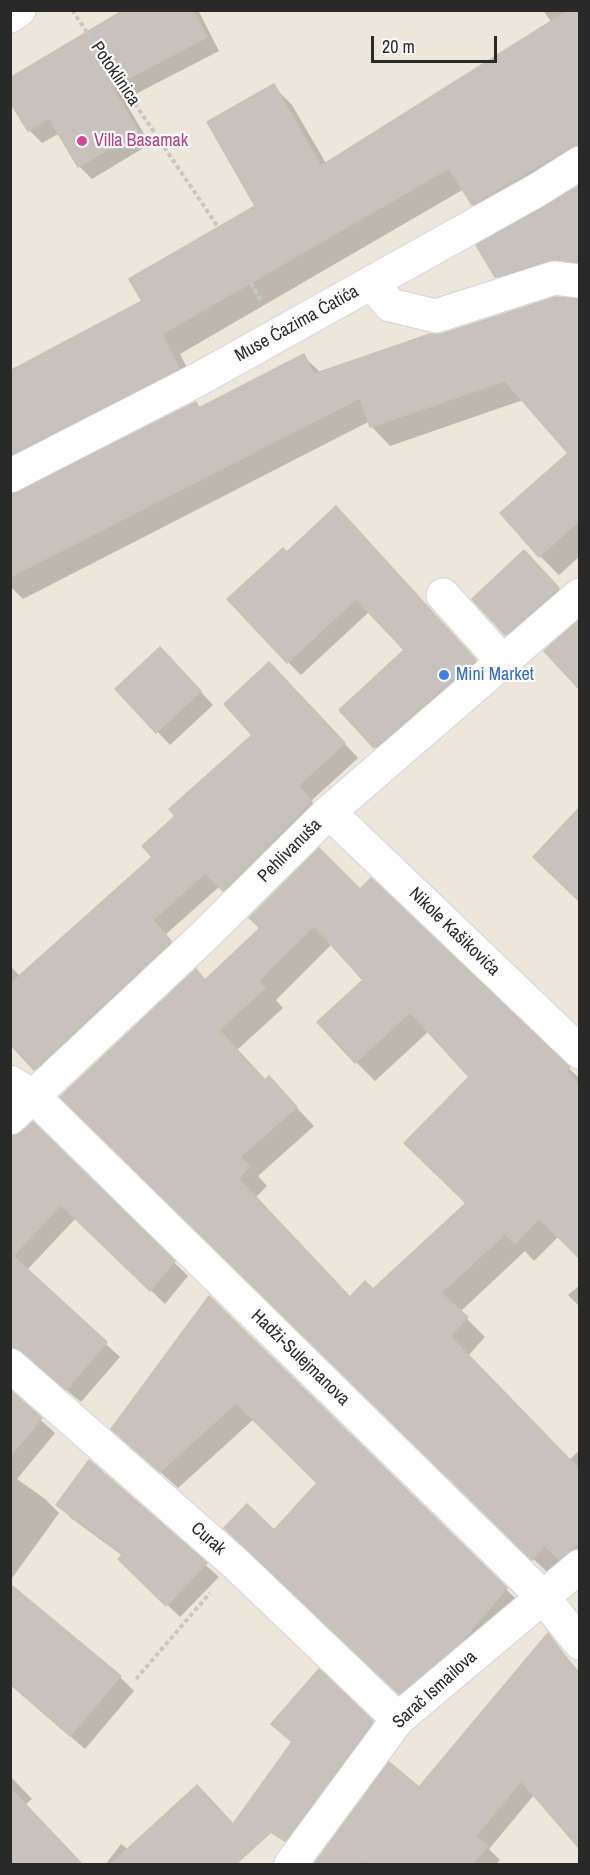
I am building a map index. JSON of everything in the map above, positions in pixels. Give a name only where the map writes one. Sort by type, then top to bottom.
[{"type":"street","points":[[10,16],[19,10]]},
{"type":"street","name":"Muse Ćazima Ćatića","points":[[10,476],[198,379],[372,283],[579,163]]},
{"type":"street","points":[[372,283],[390,305],[436,316],[554,278],[579,281]]},
{"type":"street","points":[[443,595],[504,663]]},
{"type":"street","name":"Pehlivanuša","points":[[18,1099],[329,812],[504,663],[579,595]]},
{"type":"street","name":"Nikole Kašikovića","points":[[329,812],[579,1052]]},
{"type":"street","name":"Hadži-Sulejmanova","points":[[18,1099],[542,1596],[579,1643]]},
{"type":"street","name":"Curak","points":[[10,1365],[235,1563],[398,1719]]},
{"type":"street","name":"Sarač Ismailova","points":[[300,1861],[398,1719],[579,1566]]},
{"type":"path","name":"Potoklinica","points":[[72,10],[218,227]]},
{"type":"path","points":[[136,1679],[235,1563]]},
{"type":"building","points":[[124,10],[193,10],[207,37],[112,87],[138,131],[78,167],[49,118],[28,131],[10,102],[10,78]]},
{"type":"building","points":[[569,10],[579,10],[579,144],[570,147],[472,205],[449,168],[162,334],[179,368],[10,455],[10,371],[142,301],[129,279],[255,206],[207,122],[274,84],[321,166]]},
{"type":"building","points":[[579,186],[579,262],[549,260],[495,277],[476,245]]},
{"type":"building","points":[[556,297],[579,299],[579,521],[539,557],[500,513],[568,453],[505,381],[370,427],[360,398],[10,577],[10,495],[196,402],[199,408],[304,354],[314,374],[430,334],[442,334]]},
{"type":"building","points":[[336,506],[476,660],[374,748],[339,710],[404,650],[356,599],[287,663],[227,599],[283,548],[287,552]]},
{"type":"building","points":[[524,550],[559,588],[505,635],[472,599]]},
{"type":"building","points":[[579,620],[579,689],[544,651]]},
{"type":"building","points":[[160,647],[201,691],[156,733],[115,689]]},
{"type":"building","points":[[269,662],[345,743],[298,786],[312,801],[223,891],[205,873],[153,920],[171,941],[34,1070],[10,1044],[10,984],[152,857],[142,846],[175,816],[169,809],[252,735],[224,704]]},
{"type":"building","points":[[579,808],[579,901],[533,857]]},
{"type":"building","points":[[319,848],[360,889],[371,878],[570,1067],[566,1071],[579,1085],[579,1258],[539,1218],[515,1244],[505,1234],[441,1293],[468,1317],[450,1336],[579,1469],[579,1542],[559,1559],[544,1546],[532,1560],[60,1097],[196,969],[205,980],[260,928],[249,918]],"holes":[[[314,926],[363,980],[317,1022],[355,1063],[410,1012],[469,1077],[404,1143],[466,1203],[373,1289],[365,1281],[350,1297],[238,1178],[250,1166],[240,1157],[297,1107],[269,1076],[265,1080],[219,1030],[265,988],[258,981]]]},
{"type":"building","points":[[33,1122],[175,1261],[150,1291],[61,1205],[13,1256],[107,1342],[66,1390],[22,1351],[10,1347],[10,1136],[22,1132]]},
{"type":"building","points":[[209,1296],[507,1588],[461,1642],[399,1694],[224,1528],[247,1504],[274,1530],[317,1483],[236,1403],[160,1472],[111,1429]]},
{"type":"building","points":[[10,1390],[42,1418],[10,1456]]},
{"type":"building","points":[[89,1460],[207,1563],[166,1606],[118,1559],[123,1554],[56,1505]]},
{"type":"building","points":[[10,1584],[121,1676],[70,1736],[10,1684]]},
{"type":"building","points":[[548,1633],[579,1675],[579,1848],[521,1781],[476,1836],[488,1846],[472,1864],[315,1863],[389,1762],[419,1787]]},
{"type":"building","points":[[319,1669],[373,1721],[285,1841],[271,1832],[236,1864],[111,1864],[197,1785],[233,1824],[292,1742],[271,1724]]},
{"type":"building","points":[[10,1788],[82,1864],[10,1864]]},
{"type":"place","name":"Villa Basamak","points":[[82,141]]},
{"type":"place","name":"Mini Market","points":[[444,675]]}]
